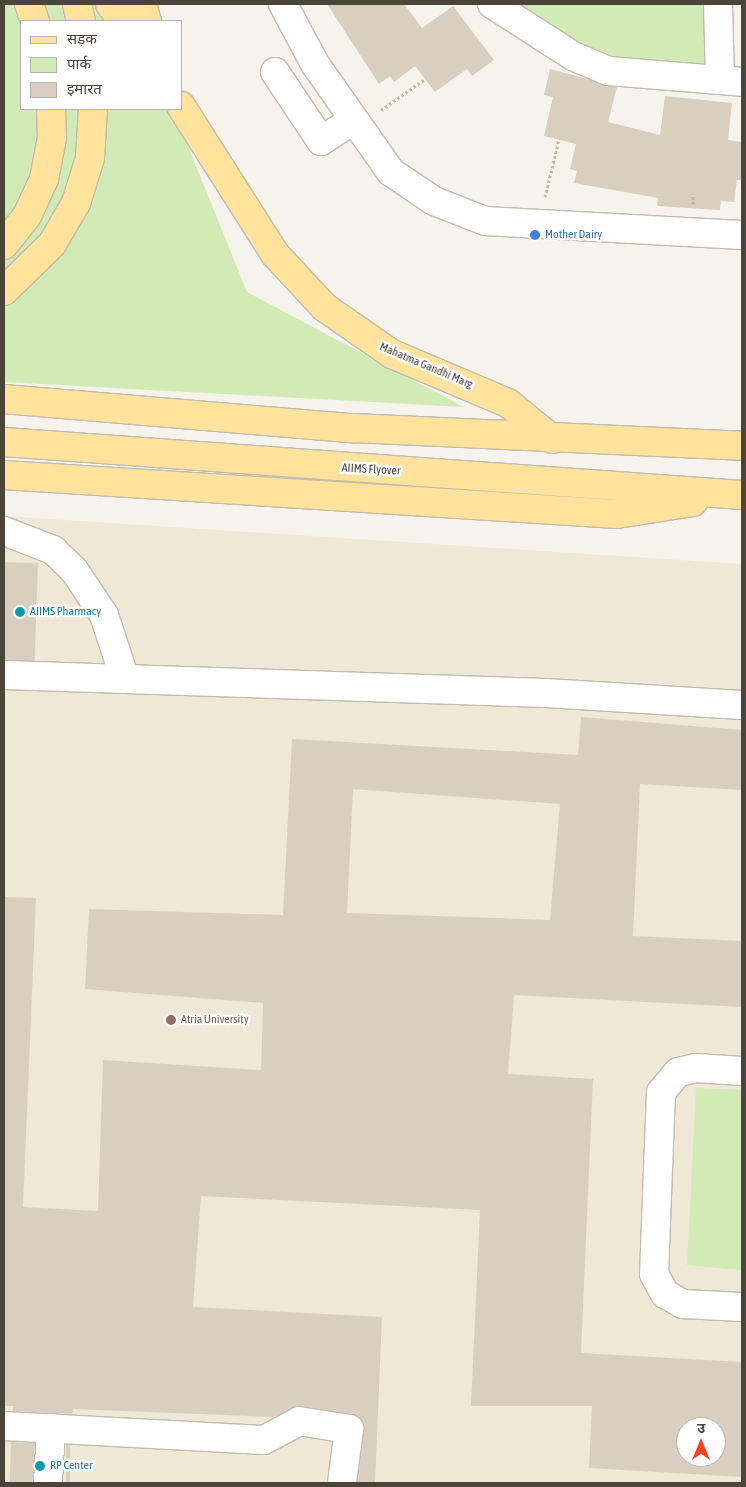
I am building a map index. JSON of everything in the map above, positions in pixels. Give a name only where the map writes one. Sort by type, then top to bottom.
[{"type":"main road","points":[[29,4],[34,20]]},
{"type":"main road","points":[[78,4],[81,20]]},
{"type":"main road","points":[[110,4],[122,20]]},
{"type":"main road","points":[[142,4],[147,20]]},
{"type":"main road","name":"Mahatma Gandhi Marg","points":[[182,108],[275,254],[324,307],[392,354],[508,403],[552,439]]},
{"type":"main road","points":[[4,245],[27,216],[44,179],[52,138],[51,110]]},
{"type":"main road","points":[[4,290],[52,244],[76,203],[90,158],[93,110]]},
{"type":"main road","points":[[4,399],[354,428],[552,439],[742,446]]},
{"type":"main road","name":"AIIMS Flyover","points":[[4,442],[270,464],[741,495]]},
{"type":"main road","points":[[4,476],[617,514],[741,495]]},
{"type":"street","points":[[284,4],[315,64],[391,172],[434,201],[485,221],[742,235]]},
{"type":"street","points":[[492,4],[573,56],[609,71],[731,81],[718,4]]},
{"type":"street","points":[[275,72],[321,141],[356,123]]},
{"type":"street","points":[[4,531],[53,550],[74,570],[104,615],[125,679]]},
{"type":"street","points":[[4,675],[546,693],[742,705]]},
{"type":"street","points":[[742,1071],[696,1068],[678,1072],[661,1092],[654,1274],[665,1294],[683,1304],[742,1308]]},
{"type":"street","points":[[4,1426],[264,1440],[299,1422],[349,1429],[342,1483]]},
{"type":"street","points":[[48,1483],[51,1428]]},
{"type":"path","points":[[356,123],[425,79]]},
{"type":"path","points":[[540,224],[559,139]]},
{"type":"shaded area","points":[[4,516],[742,564],[742,1483],[4,1483]]},
{"type":"green space","points":[[4,4],[131,4],[138,20],[20,20],[20,110],[173,110],[247,292],[464,407],[4,382]]},
{"type":"green space","points":[[512,4],[707,4],[709,66],[611,59]]},
{"type":"green space","points":[[696,1088],[742,1090],[742,1270],[687,1265]]},
{"type":"building","points":[[327,4],[404,4],[422,28],[453,6],[494,60],[472,76],[467,69],[435,92],[415,66],[394,82],[390,76],[379,84]]},
{"type":"building","points":[[550,69],[617,87],[608,122],[660,135],[665,96],[732,103],[728,140],[742,142],[742,180],[737,180],[734,202],[721,201],[720,210],[657,206],[658,198],[574,183],[577,171],[570,169],[576,144],[544,136],[553,97],[544,95]]},
{"type":"building","name":"AIIMS Pharmacy","points":[[4,562],[38,563],[35,661],[4,660]]},
{"type":"building","points":[[581,717],[742,730],[742,790],[640,784],[633,936],[742,941],[742,1007],[514,995],[508,1074],[593,1079],[581,1353],[742,1362],[742,1477],[589,1468],[592,1406],[471,1406],[480,1210],[201,1196],[193,1307],[382,1317],[375,1483],[358,1483],[364,1431],[359,1417],[351,1414],[301,1406],[273,1417],[73,1409],[72,1414],[13,1411],[13,1406],[4,1406],[4,897],[36,898],[23,1207],[98,1211],[103,1060],[261,1070],[263,1003],[85,989],[89,909],[283,915],[292,739],[578,755]],"holes":[[[353,789],[560,804],[550,920],[347,913]]]},
{"type":"building","points":[[11,1442],[35,1443],[34,1483],[10,1483]]},
{"type":"building","points":[[66,1445],[70,1445],[70,1483],[66,1483]]},
{"type":"place","name":"Mother Dairy","points":[[535,235]]},
{"type":"place","name":"AIIMS Pharmacy","points":[[20,612]]},
{"type":"place","name":"Atria University","points":[[171,1020]]},
{"type":"place","name":"RP Center","points":[[40,1466]]}]
